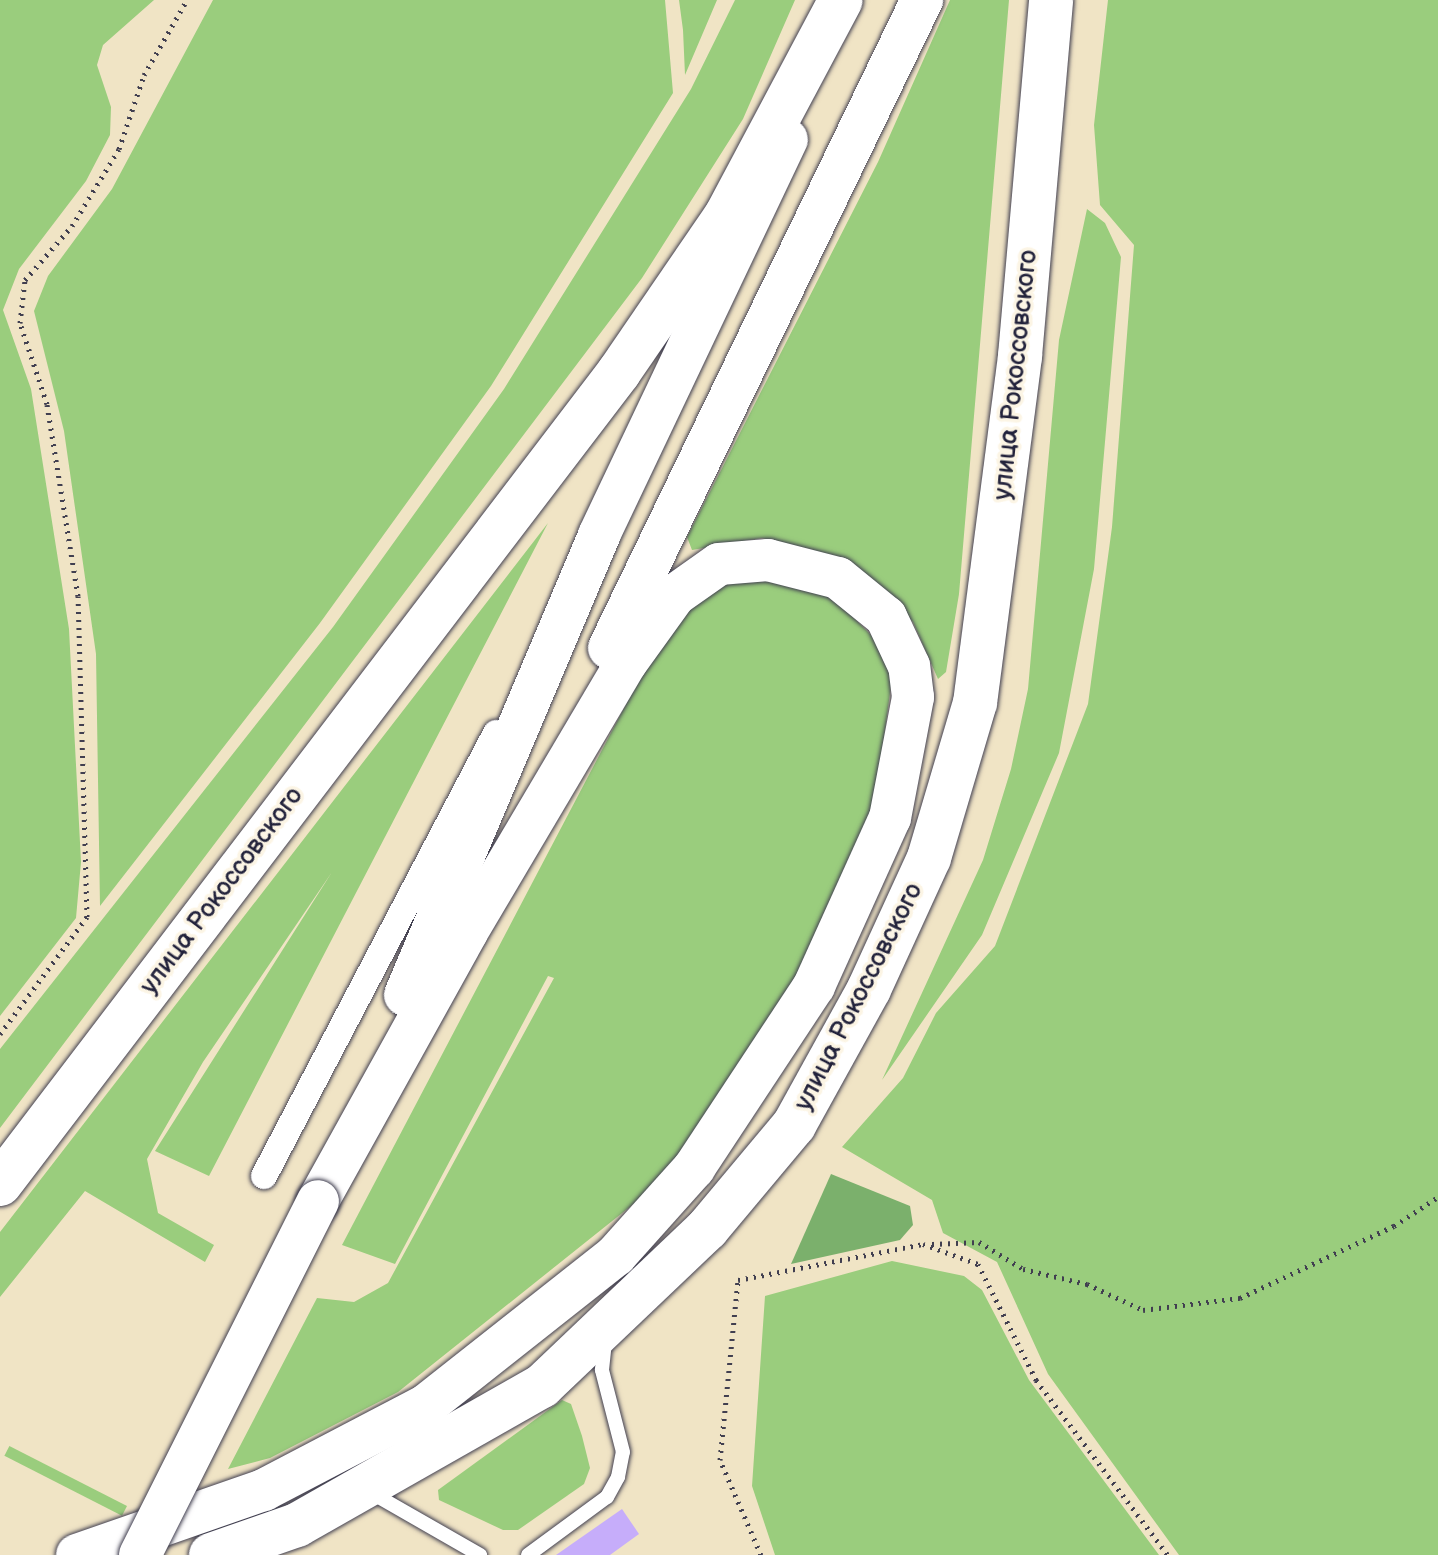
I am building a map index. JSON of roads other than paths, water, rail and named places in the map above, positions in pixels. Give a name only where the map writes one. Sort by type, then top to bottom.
[{"type":"highway","name":"улица Рокоссовского","points":[[0,1184],[619,372],[727,214],[841,0]]},
{"type":"highway","name":"улица Рокоссовского","points":[[211,1555],[263,1547],[542,1386],[707,1229],[794,1125],[869,989],[929,858],[975,703],[995,571],[1051,0]]},
{"type":"main road","points":[[318,1201],[599,535],[748,228],[841,0]]},
{"type":"main road","points":[[467,932],[922,0]]},
{"type":"main road","points":[[77,1555],[264,1490],[425,1406],[616,1255],[694,1168],[814,986],[890,818],[913,697],[909,666],[886,617],[838,578],[793,562],[744,559],[696,577],[641,640],[467,932],[318,1201],[140,1555]]},
{"type":"street","points":[[264,1176],[599,535]]},
{"type":"lane","points":[[528,1555],[607,1497],[618,1477],[623,1452],[602,1370],[607,1324]]},
{"type":"lane","points":[[366,1490],[480,1555]]}]
